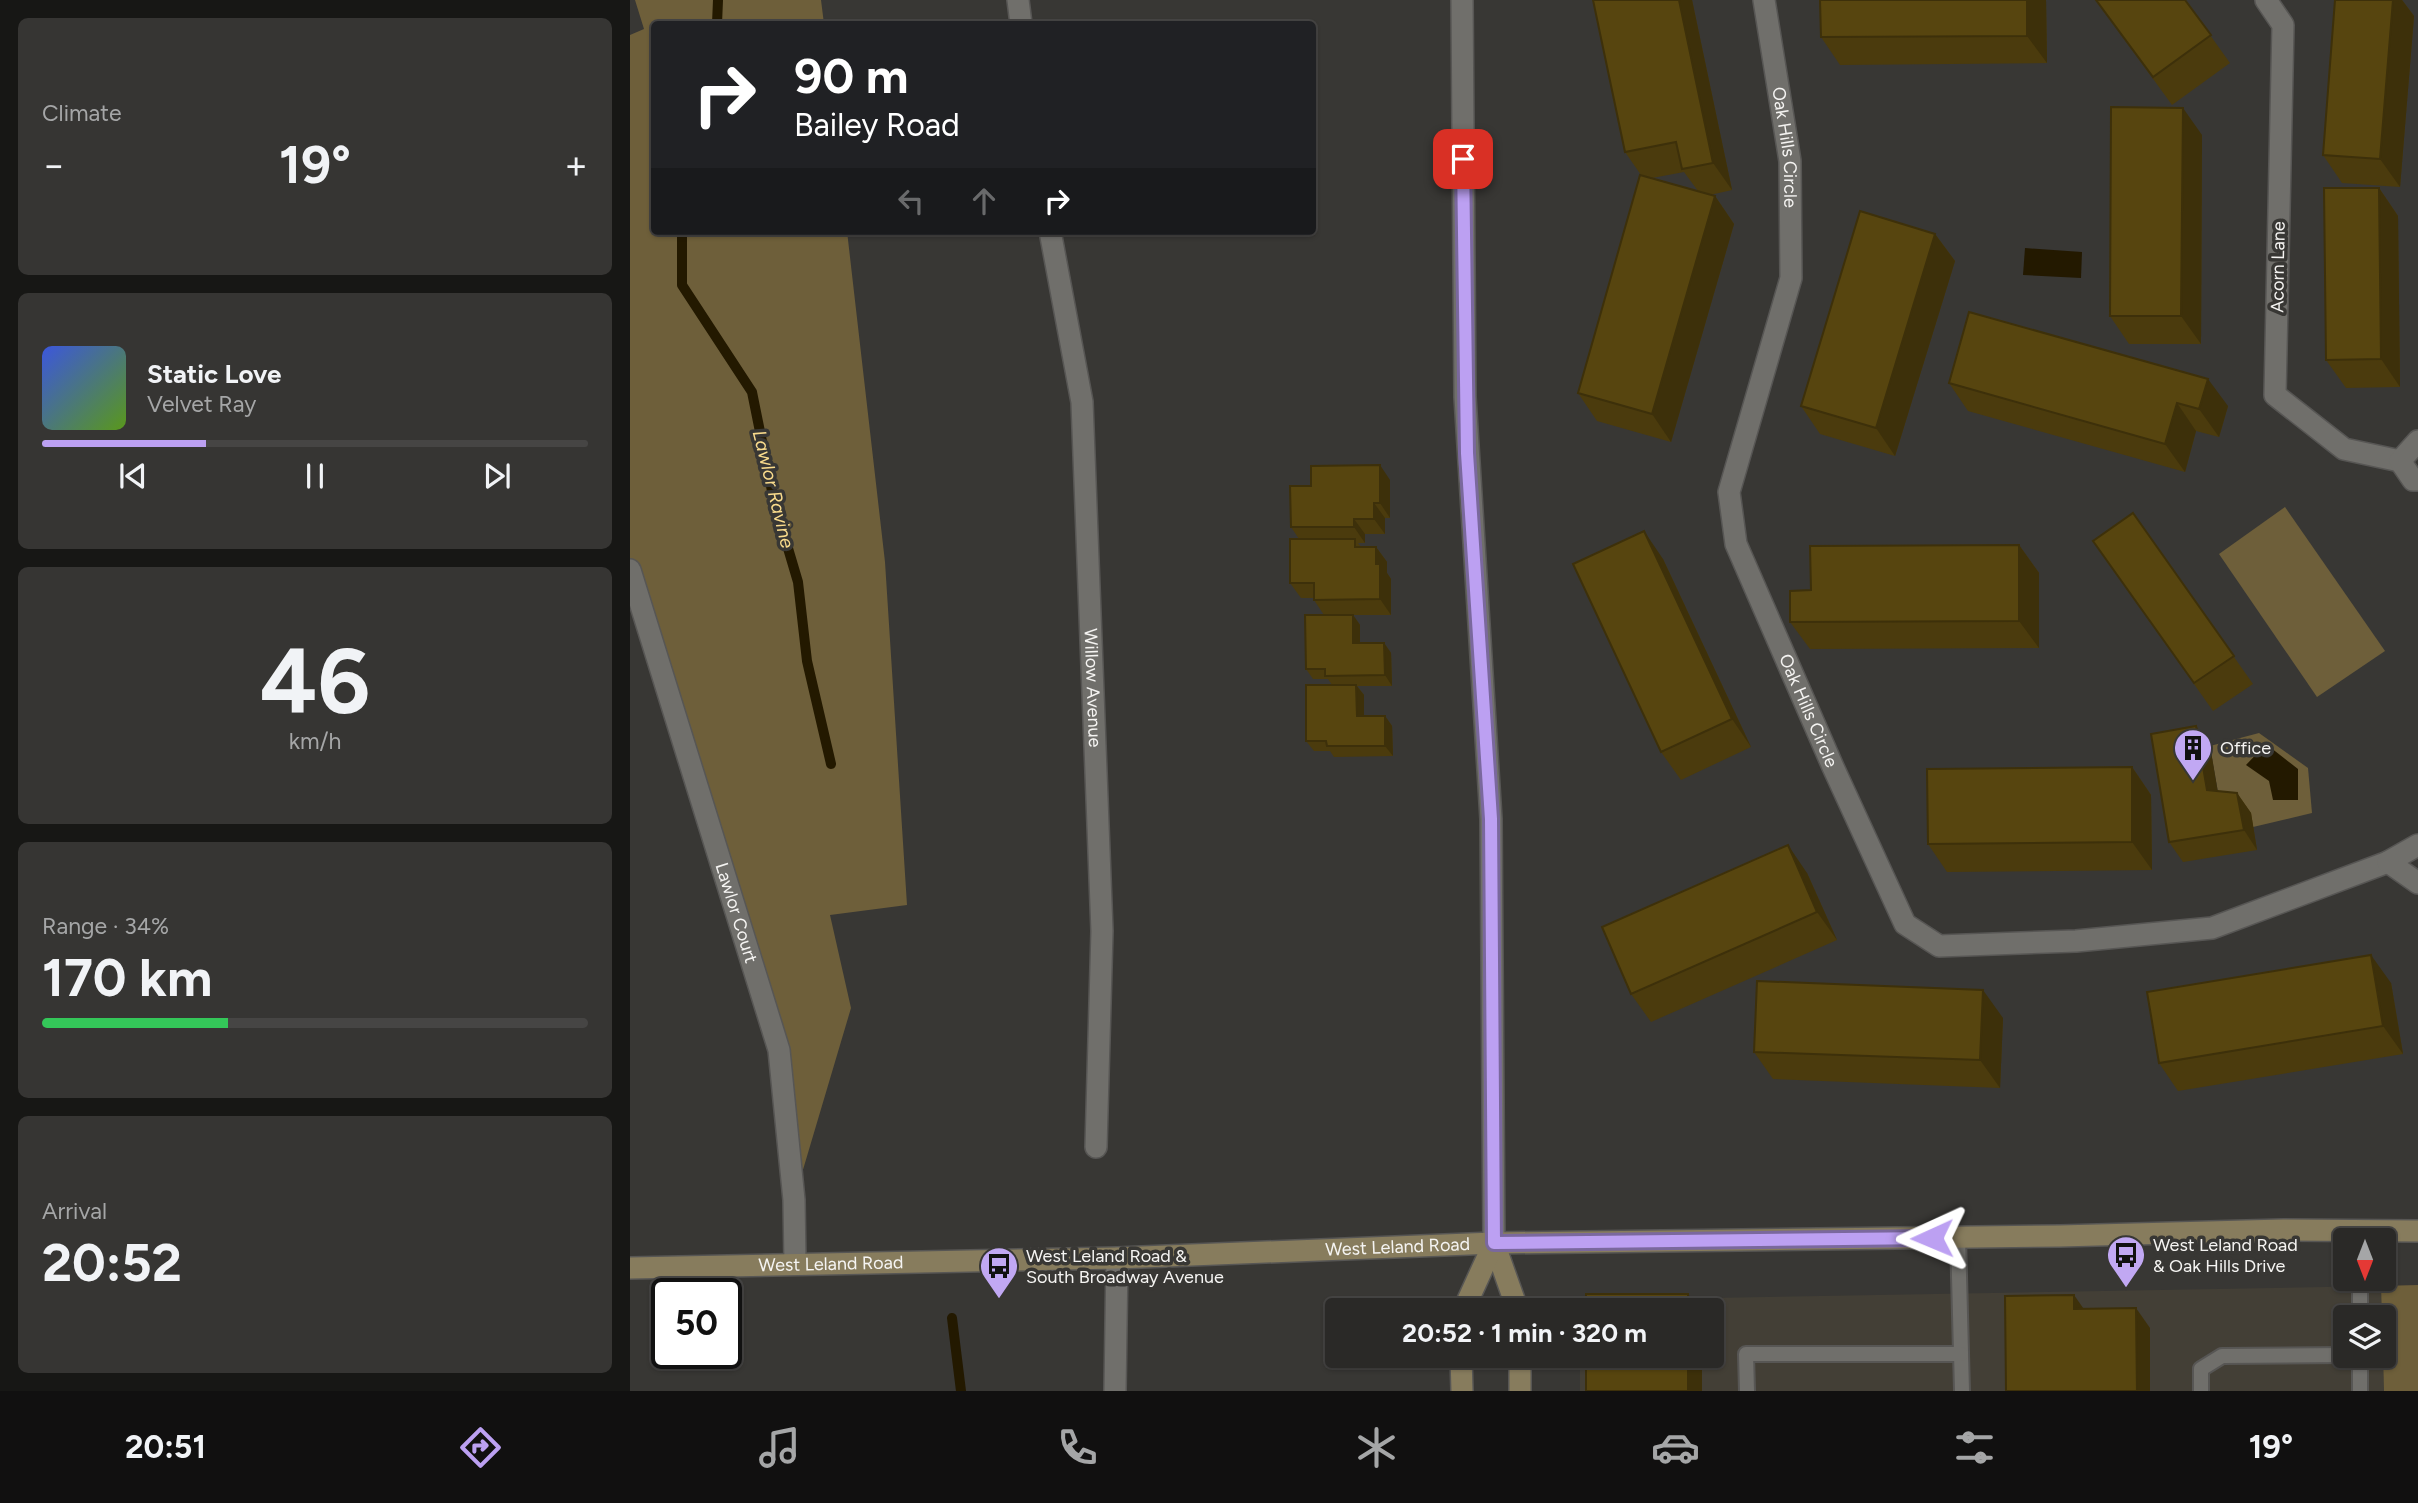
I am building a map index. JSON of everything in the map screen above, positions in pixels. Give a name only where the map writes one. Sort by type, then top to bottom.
[{"type":"main road","name":"West Leland Road","points":[[630,1268],[1117,1258],[1494,1243],[2283,1230],[2333,1234]]},
{"type":"main road","name":"West Leland Road","points":[[2396,1233],[2418,1231]]},
{"type":"main road","points":[[1469,1298],[1494,1243]]},
{"type":"main road","points":[[1494,1243],[1513,1298]]},
{"type":"main road","points":[[1461,1368],[1462,1391]]},
{"type":"main road","points":[[1520,1368],[1520,1391]]},
{"type":"street","points":[[1018,0],[1021,21]]},
{"type":"street","points":[[1462,0],[1465,397],[1491,819],[1494,1243]]},
{"type":"street","name":"Oak Hills Circle","points":[[1764,0],[1790,161],[1791,278],[1729,492],[1736,544],[1905,924],[1939,946],[2076,941],[2212,928],[2388,862],[2418,845]]},
{"type":"street","name":"Acorn Lane","points":[[2266,0],[2283,24],[2275,395],[2344,449],[2400,461]]},
{"type":"street","name":"Willow Avenue","points":[[1051,235],[1082,402],[1102,931],[1096,1147]]},
{"type":"street","points":[[2418,441],[2400,461],[2413,480],[2418,480]]},
{"type":"street","name":"Lawlor Court","points":[[630,570],[779,1050],[794,1200],[796,1263]]},
{"type":"street","points":[[2388,862],[2418,883]]},
{"type":"street","points":[[1115,1391],[1117,1258]]},
{"type":"lane","points":[[1958,1237],[1962,1391]]},
{"type":"lane","points":[[1747,1391],[1746,1354],[1961,1354]]},
{"type":"lane","points":[[2201,1391],[2201,1370],[2222,1356],[2333,1355]]},
{"type":"lane","points":[[2360,1368],[2360,1391]]},
{"type":"shaded area","points":[[635,0],[821,0],[824,21],[651,21],[651,235],[847,235],[885,562],[907,905],[830,915],[851,1008],[794,1200],[779,1050],[630,570],[630,35],[644,29]]},
{"type":"shaded area","points":[[2025,248],[2082,252],[2081,278],[2023,275]]},
{"type":"shaded area","points":[[2285,507],[2385,651],[2317,697],[2219,554]]},
{"type":"shaded area","points":[[2259,733],[2308,768],[2312,813],[2253,827],[2221,810],[2210,746]]},
{"type":"shaded area","points":[[2266,744],[2298,769],[2298,800],[2273,800],[2269,781],[2246,765]]},
{"type":"shaded area","points":[[2418,1285],[2418,1391],[2384,1391],[2383,1368],[2396,1368],[2396,1305],[2382,1305],[2381,1292],[2396,1292],[2396,1286]]},
{"type":"shaded area","points":[[2333,1287],[2333,1292],[2381,1292],[2382,1305],[2333,1305],[2333,1368],[2383,1368],[2384,1391],[1580,1391],[1580,1368],[1724,1368],[1724,1298],[1714,1298]]},
{"type":"building","points":[[1593,0],[1679,0],[1713,163],[1682,169],[1676,142],[1625,152]]},
{"type":"building","points":[[1820,0],[2027,0],[2027,36],[1821,37]]},
{"type":"building","points":[[2096,0],[2185,0],[2211,35],[2153,77]]},
{"type":"building","points":[[2335,0],[2393,0],[2380,159],[2323,155]]},
{"type":"building","points":[[2111,107],[2183,108],[2181,316],[2110,316]]},
{"type":"building","points":[[1640,175],[1715,196],[1652,414],[1578,393]]},
{"type":"building","points":[[2324,188],[2379,188],[2381,359],[2326,360]]},
{"type":"building","points":[[1860,211],[1935,234],[1876,428],[1801,406]]},
{"type":"building","points":[[1969,312],[2208,379],[2199,409],[2177,403],[2165,444],[1949,383]]},
{"type":"building","points":[[1380,465],[1380,503],[1374,503],[1374,519],[1354,519],[1354,527],[1291,527],[1290,486],[1311,486],[1311,466]]},
{"type":"building","points":[[2133,513],[2234,656],[2194,683],[2093,541]]},
{"type":"building","points":[[1644,531],[1732,719],[1661,752],[1573,564]]},
{"type":"building","points":[[1290,539],[1355,539],[1355,547],[1376,547],[1376,564],[1380,564],[1380,599],[1314,600],[1314,583],[1290,583]]},
{"type":"building","points":[[2019,545],[2019,621],[1790,622],[1790,591],[1811,590],[1810,546]]},
{"type":"building","points":[[1305,615],[1353,615],[1353,643],[1384,643],[1385,675],[1325,676],[1325,669],[1306,669]]},
{"type":"building","points":[[1306,685],[1356,685],[1357,716],[1385,716],[1385,746],[1327,746],[1326,741],[1306,741]]},
{"type":"building","name":"Office","points":[[2196,726],[2207,790],[2237,793],[2244,830],[2169,842],[2151,734]]},
{"type":"building","points":[[2132,767],[2132,842],[1928,844],[1927,769]]},
{"type":"building","points":[[1788,845],[1817,912],[1631,994],[1602,927]]},
{"type":"building","points":[[2371,955],[2383,1026],[2159,1063],[2147,992]]},
{"type":"building","points":[[1757,981],[1983,990],[1980,1060],[1754,1052]]},
{"type":"building","points":[[1586,1294],[1688,1294],[1688,1298],[1586,1298]]},
{"type":"building","points":[[2074,1295],[2074,1309],[2136,1308],[2137,1391],[2006,1391],[2005,1296]]},
{"type":"building","points":[[1586,1368],[1688,1368],[1688,1391],[1586,1391]]},
{"type":"waterway","name":"Lawlor Ravine","points":[[717,21],[718,0]]},
{"type":"waterway","name":"Lawlor Ravine","points":[[682,235],[682,285],[752,392],[774,501],[798,582],[807,661],[831,764]]},
{"type":"waterway","name":"Lawlor Ravine","points":[[952,1318],[961,1391]]},
{"type":"place","name":"Office","points":[[2193,782]]},
{"type":"place","name":"West Leland Road & Oak Hills Drive","points":[[2126,1289]]},
{"type":"place","name":"West Leland Road & South Broadway Avenue","points":[[999,1300]]},
{"type":"route","points":[[1463,159],[1467,453],[1491,819],[1494,1243],[1932,1238]]}]
